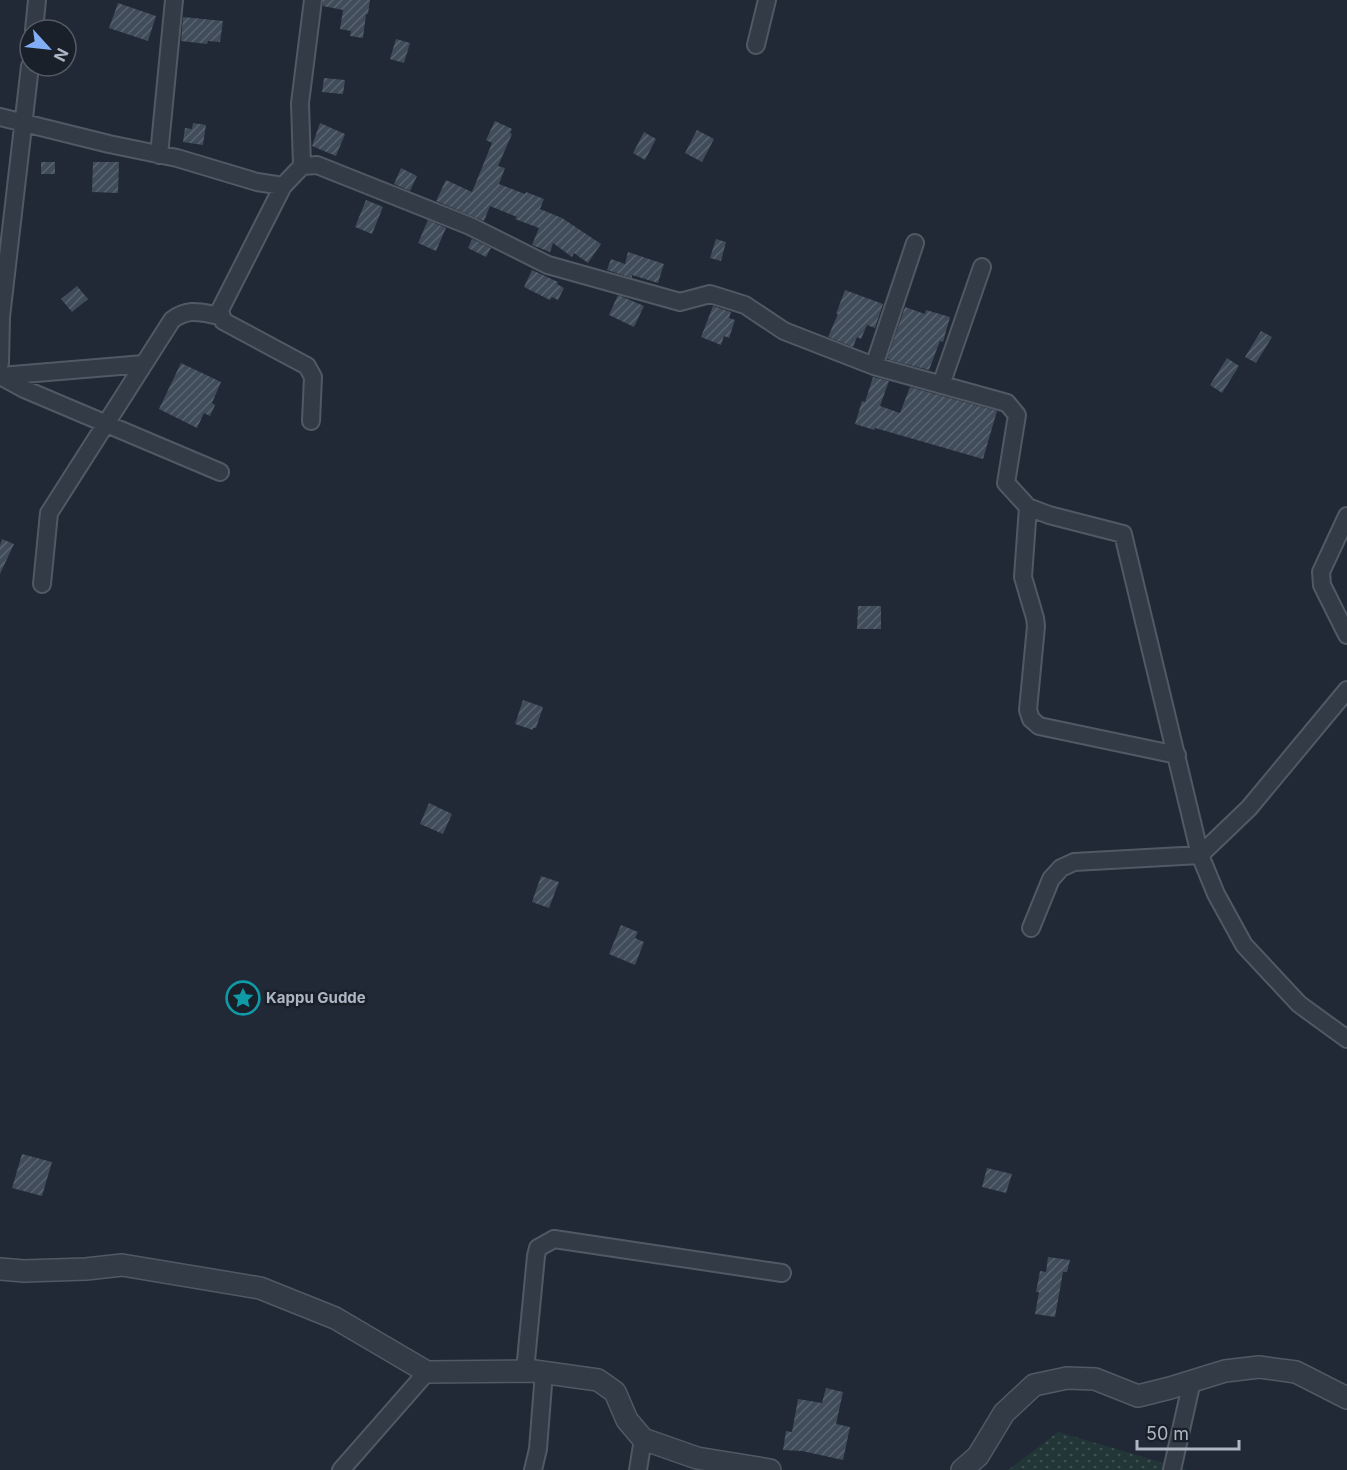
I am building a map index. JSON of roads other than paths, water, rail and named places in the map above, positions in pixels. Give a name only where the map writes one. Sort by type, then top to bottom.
[{"type":"street","points":[[35,18],[37,0]]},
{"type":"street","points":[[159,155],[174,0]]},
{"type":"street","points":[[302,166],[300,103],[313,0]]},
{"type":"street","points":[[756,45],[767,0]]},
{"type":"street","points":[[0,363],[2,317],[29,78]]},
{"type":"street","points":[[0,117],[159,155],[257,182],[283,186]]},
{"type":"street","points":[[311,421],[313,377],[307,366],[223,321],[220,310],[283,186],[302,166],[317,165],[470,226],[548,265],[680,302],[710,294],[745,305],[784,331],[874,366],[1007,403],[1017,415],[1006,483],[1028,507],[1048,515],[1123,534],[1200,855],[1216,894],[1244,945],[1299,1004],[1347,1039]]},
{"type":"street","points":[[874,366],[915,243]]},
{"type":"street","points":[[941,384],[982,267]]},
{"type":"street","points":[[42,584],[49,513],[172,320],[183,312],[191,311],[221,316]]},
{"type":"street","points":[[0,376],[144,364]]},
{"type":"street","points":[[0,376],[24,389],[220,472]]},
{"type":"street","points":[[1028,507],[1023,577],[1036,626],[1028,710],[1031,719],[1039,726],[1177,755]]},
{"type":"street","points":[[1347,516],[1321,572],[1322,585],[1347,634]]},
{"type":"street","points":[[1031,928],[1051,879],[1060,868],[1074,862],[1200,855],[1249,808],[1347,690]]},
{"type":"street","points":[[533,1470],[538,1449],[535,1372],[536,1256],[538,1248],[554,1239],[782,1273]]},
{"type":"street","points":[[0,1269],[24,1271],[86,1269],[122,1265],[260,1288],[335,1318],[427,1372],[535,1372],[598,1380],[615,1392],[627,1420],[643,1439],[697,1458],[770,1470]]},
{"type":"street","points":[[962,1470],[978,1456],[1004,1413],[1034,1385],[1067,1378],[1095,1379],[1138,1395],[1225,1371],[1259,1367],[1296,1371],[1347,1398]]},
{"type":"street","points":[[341,1470],[427,1372]]},
{"type":"street","points":[[1172,1470],[1192,1381]]},
{"type":"street","points":[[638,1470],[643,1439]]},
{"type":"place","name":"Kappu Gudde","points":[[243,998]]}]
